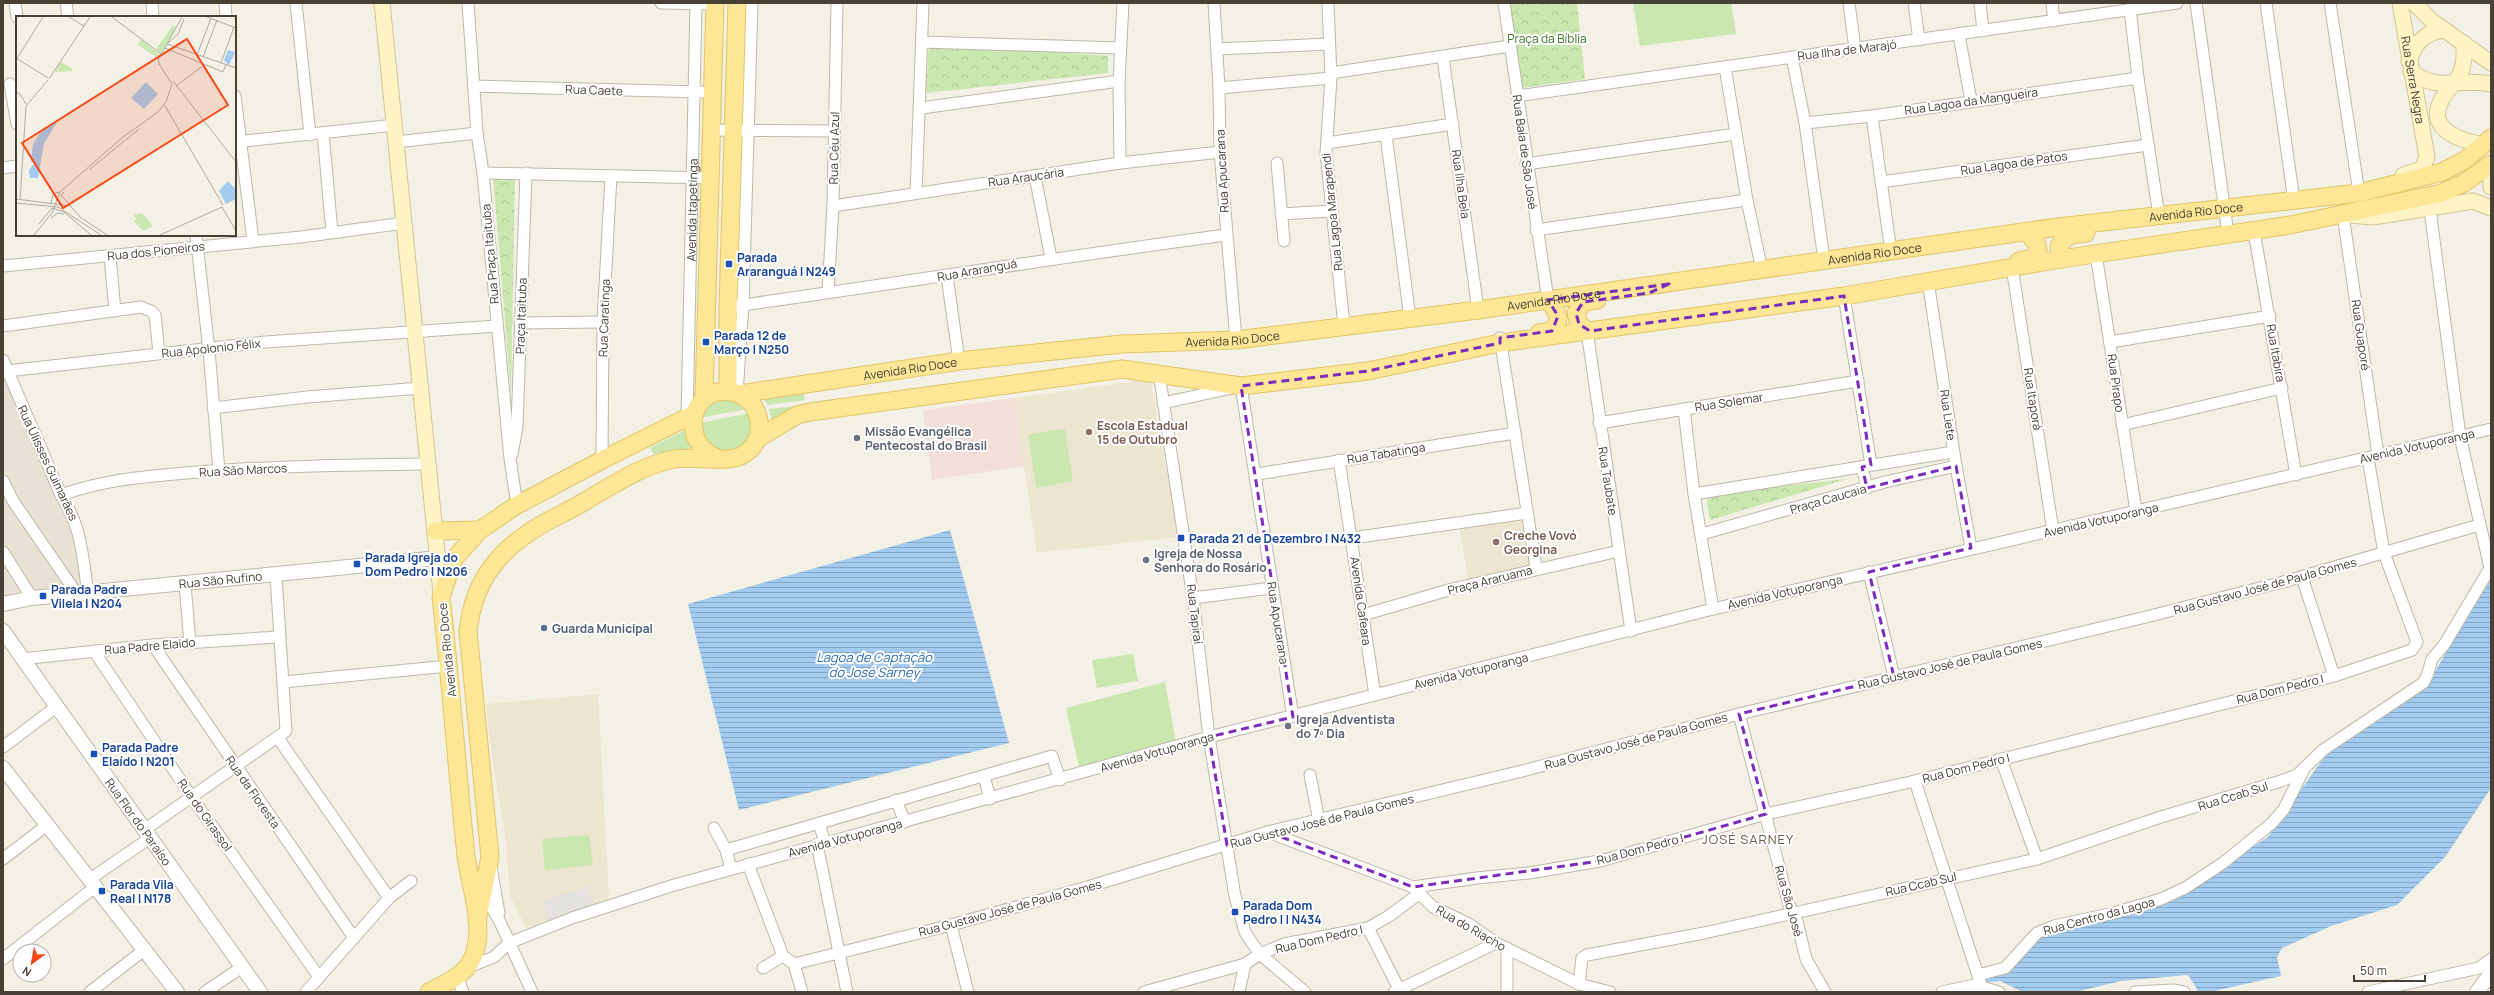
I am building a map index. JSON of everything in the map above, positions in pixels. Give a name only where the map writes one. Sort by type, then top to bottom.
[{"type":"main road","points":[[382,3],[428,464],[439,558],[441,597]]},
{"type":"main road","points":[[737,3],[740,130],[734,393],[749,401],[756,410],[760,422],[757,439]]},
{"type":"main road","name":"Rua Serra Negra","points":[[2400,3],[2427,157]]},
{"type":"main road","points":[[2414,3],[2443,30],[2491,63]]},
{"type":"main road","name":"Avenida Itapetinga","points":[[704,399],[713,130],[715,4]]},
{"type":"main road","points":[[2443,30],[2429,33],[2419,40],[2410,66],[2434,84],[2456,82],[2491,84]]},
{"type":"main road","points":[[2464,43],[2464,64],[2456,82],[2443,96],[2438,106],[2438,115],[2441,124],[2448,132],[2461,140],[2487,141]]},
{"type":"main road","name":"Avenida Rio Doce","points":[[704,399],[720,392],[734,393],[959,361],[1122,344],[1236,340],[1344,325],[1478,310],[2027,232],[2364,192],[2442,172],[2465,160],[2487,141]]},
{"type":"main road","name":"Avenida Rio Doce","points":[[2364,192],[2382,180],[2418,171],[2425,166],[2427,157]]},
{"type":"main road","name":"Avenida Rio Doce","points":[[463,979],[478,941],[478,921],[490,857],[468,631],[470,610],[479,589],[496,562],[508,549],[527,534],[617,483],[655,464],[674,459],[733,458],[741,456],[753,446],[757,439],[797,415],[810,412],[1122,369],[1159,373],[1241,386],[1368,371],[1472,349],[1500,341],[1587,331],[1844,296],[2012,267],[2254,230],[2343,215],[2442,193],[2464,183],[2491,164]]},
{"type":"main road","points":[[2491,178],[2491,187]]},
{"type":"main road","points":[[2343,215],[2373,218],[2430,210],[2473,201],[2491,208]]},
{"type":"main road","points":[[2062,259],[2059,246],[2064,238],[2072,234],[2133,226],[2151,217]]},
{"type":"main road","points":[[1934,280],[1954,271],[2033,258],[2038,252],[2037,244],[2027,232]]},
{"type":"main road","points":[[1587,331],[1576,319],[1578,307],[1583,302],[1649,293],[1669,284]]},
{"type":"main road","points":[[1500,341],[1552,331],[1558,324],[1558,316],[1548,300]]},
{"type":"main road","points":[[704,399],[690,416],[692,427],[696,441],[708,454],[717,458]]},
{"type":"main road","name":"Avenida Rio Doce","points":[[478,921],[467,858],[441,597],[453,560],[480,530],[517,505],[690,416]]},
{"type":"main road","points":[[436,531],[480,530]]},
{"type":"main road","points":[[429,992],[463,979]]},
{"type":"street","points":[[15,3],[17,16]]},
{"type":"street","points":[[66,3],[68,16]]},
{"type":"street","points":[[152,3],[153,16]]},
{"type":"street","points":[[225,3],[226,16]]},
{"type":"street","points":[[296,3],[310,134]]},
{"type":"street","name":"Rua Praça Itaituba","points":[[468,3],[477,133],[483,173],[510,459],[517,505]]},
{"type":"street","points":[[661,3],[715,4]]},
{"type":"street","name":"Avenida Itapetinga","points":[[690,416],[696,3]]},
{"type":"street","points":[[740,130],[752,3]]},
{"type":"street","name":"Rua Céu Azul","points":[[828,292],[833,206],[836,3]]},
{"type":"street","points":[[916,193],[921,108],[923,3]]},
{"type":"street","points":[[1120,163],[1119,48],[1123,3]]},
{"type":"street","name":"Rua Apucarana","points":[[1214,3],[1219,88],[1220,152],[1236,340]]},
{"type":"street","name":"Rua Lagoa Marapendi","points":[[1331,3],[1329,44],[1331,75],[1326,153],[1330,211],[1344,325]]},
{"type":"street","name":"Rua Baía de São José","points":[[1504,3],[1526,164],[1548,300]]},
{"type":"street","points":[[1849,3],[1856,49]]},
{"type":"street","points":[[1914,3],[1919,40]]},
{"type":"street","points":[[1980,3],[1983,31]]},
{"type":"street","points":[[2052,3],[2054,21]]},
{"type":"street","name":"Rua Ilha de Marajó","points":[[1517,96],[2177,3]]},
{"type":"street","points":[[2196,3],[2228,234]]},
{"type":"street","points":[[2266,3],[2294,201]]},
{"type":"street","points":[[2330,3],[2364,192]]},
{"type":"street","points":[[2130,9],[2148,145],[2151,217]]},
{"type":"street","points":[[1959,34],[1971,101]]},
{"type":"street","points":[[922,42],[1119,48]]},
{"type":"street","points":[[1217,49],[1329,44]]},
{"type":"street","points":[[1219,88],[1331,75],[1510,46]]},
{"type":"street","name":"Rua Ilha Bela","points":[[1443,57],[1478,310]]},
{"type":"street","points":[[1792,57],[1805,123],[1824,260]]},
{"type":"street","points":[[1725,67],[1747,200],[1762,270]]},
{"type":"street","name":"Rua Lagoa da Mangueira","points":[[1805,123],[1872,116],[2138,78]]},
{"type":"street","points":[[921,108],[1119,81]]},
{"type":"street","points":[[10,84],[16,118]]},
{"type":"street","name":"Rua Caete","points":[[474,86],[713,93]]},
{"type":"street","points":[[1872,116],[1891,252]]},
{"type":"street","points":[[236,118],[237,141],[253,241]]},
{"type":"street","points":[[1327,142],[1386,135],[1453,124]]},
{"type":"street","points":[[237,141],[394,126]]},
{"type":"street","points":[[713,130],[834,131]]},
{"type":"street","points":[[323,133],[332,232]]},
{"type":"street","points":[[396,142],[477,133]]},
{"type":"street","points":[[1526,164],[1736,134]]},
{"type":"street","points":[[1386,135],[1410,318]]},
{"type":"street","name":"Rua Lagoa de Patos","points":[[1881,182],[2148,145]]},
{"type":"street","name":"Rua Araucária","points":[[833,206],[1120,163],[1220,152]]},
{"type":"street","points":[[1277,163],[1284,241]]},
{"type":"street","points":[[3,168],[16,166]]},
{"type":"street","points":[[483,173],[711,178]]},
{"type":"street","name":"Praça Itaituba","points":[[510,459],[514,451],[517,427],[526,173]]},
{"type":"street","name":"Rua Caratinga","points":[[602,460],[603,322],[611,176]]},
{"type":"street","points":[[1035,176],[1051,258]]},
{"type":"street","points":[[1536,230],[1747,200]]},
{"type":"street","points":[[2303,771],[2323,750],[2425,680],[2432,659],[2444,645],[2489,573],[2490,568],[2460,436],[2430,210]]},
{"type":"street","points":[[1281,214],[1330,211]]},
{"type":"street","name":"Rua Guaporé","points":[[2343,215],[2384,553]]},
{"type":"street","name":"Rua dos Pioneiros","points":[[3,266],[198,247],[404,223]]},
{"type":"street","name":"Rua Itabira","points":[[2254,230],[2270,316],[2296,475]]},
{"type":"street","name":"Rua Araranguá","points":[[736,306],[947,276],[1051,258],[1226,235]]},
{"type":"street","points":[[196,236],[209,350],[219,470]]},
{"type":"street","name":"Rua Pirapo","points":[[2096,254],[2136,511]]},
{"type":"street","points":[[110,256],[115,311]]},
{"type":"street","name":"Rua Itaporá","points":[[2012,267],[2053,531]]},
{"type":"street","points":[[947,276],[959,361]]},
{"type":"street","name":"Rua Liete","points":[[1934,280],[1953,452],[1971,548]]},
{"type":"street","points":[[1844,296],[1871,465],[1867,488]]},
{"type":"street","points":[[3,326],[141,308],[152,311],[155,315],[159,353]]},
{"type":"street","points":[[2110,342],[2270,316]]},
{"type":"street","points":[[520,324],[603,322]]},
{"type":"street","name":"Rua Apolonio Félix","points":[[7,371],[159,353],[209,350],[265,342],[497,326]]},
{"type":"street","name":"Rua Taubate","points":[[1587,331],[1599,423],[1631,631]]},
{"type":"street","points":[[1500,341],[1536,568]]},
{"type":"street","name":"Rua Ulisses Guimarães","points":[[3,360],[60,495],[73,514],[77,526],[82,593]]},
{"type":"street","name":"Rua Tapiraí","points":[[1159,373],[1193,598],[1209,737],[1234,896],[1245,932],[1260,954],[1305,992]]},
{"type":"street","name":"Rua Solemar","points":[[1599,423],[1858,381]]},
{"type":"street","name":"Rua Apucarana","points":[[1241,386],[1257,474],[1272,588],[1293,717]]},
{"type":"street","name":"Avenida Rio Doce","points":[[1163,403],[1241,386]]},
{"type":"street","points":[[213,408],[307,397],[421,388]]},
{"type":"street","points":[[2122,425],[2282,388]]},
{"type":"street","points":[[1684,409],[1694,494],[1702,534],[1712,609]]},
{"type":"street","name":"Avenida Votuporanga","points":[[463,979],[494,957],[509,943],[572,918],[748,864],[1060,780],[1209,737],[1631,631],[1712,609],[2491,429]]},
{"type":"street","name":"Rua Tabatinga","points":[[1257,474],[1515,433]]},
{"type":"street","name":"Praça Caucaia","points":[[1694,494],[1953,452]]},
{"type":"street","name":"Avenida Cafeara","points":[[1339,460],[1375,695]]},
{"type":"street","name":"Rua São Marcos","points":[[60,495],[88,485],[113,481],[219,470],[313,466],[428,464]]},
{"type":"street","points":[[1871,465],[1885,482]]},
{"type":"street","name":"Praça Caucaia","points":[[1702,534],[1885,482],[1956,466]]},
{"type":"street","points":[[3,481],[6,494],[82,593]]},
{"type":"street","points":[[1352,538],[1527,513]]},
{"type":"street","name":"Rua Gustavo José de Paula Gomes","points":[[794,964],[951,925],[1268,832],[1319,821],[1738,714],[2146,617],[2302,577],[2479,525]]},
{"type":"street","name":"Praça Araruama","points":[[1363,615],[1452,589],[1536,568],[1619,551]]},
{"type":"street","points":[[3,552],[32,598]]},
{"type":"street","name":"Rua Dom Pedro I","points":[[1144,992],[1245,964],[1260,954],[1284,944],[1368,928],[1389,916],[1417,890],[1600,861],[1766,814],[1915,781],[2334,676],[2412,650],[2416,642],[2384,553]]},
{"type":"street","name":"Rua São Rufino","points":[[3,604],[32,598],[276,576],[439,558]]},
{"type":"street","points":[[1869,572],[1894,677]]},
{"type":"street","points":[[3,959],[191,796],[281,736],[287,726],[279,637],[276,576]]},
{"type":"street","points":[[2302,577],[2334,676]]},
{"type":"street","points":[[185,584],[190,643]]},
{"type":"street","points":[[1193,598],[1272,588]]},
{"type":"street","name":"Rua Flor do Paraíso","points":[[4,636],[260,992]]},
{"type":"street","name":"Rua Padre Elaido","points":[[21,658],[153,645],[279,637]]},
{"type":"street","name":"Rua da Floresta","points":[[153,645],[234,766],[354,938]]},
{"type":"street","name":"Rua do Girassol","points":[[94,651],[191,796],[319,977]]},
{"type":"street","points":[[283,682],[449,666]]},
{"type":"street","points":[[3,747],[56,707]]},
{"type":"street","name":"Rua São José","points":[[1738,714],[1766,814],[1789,905],[1794,913],[1806,959],[1825,992]]},
{"type":"street","points":[[281,736],[389,898]]},
{"type":"street","name":"Avenida Votuporanga","points":[[726,850],[1052,756],[1060,780]]},
{"type":"street","points":[[2001,759],[2037,859]]},
{"type":"street","points":[[3,768],[177,992]]},
{"type":"street","name":"Rua Ccab Sul","points":[[1579,984],[1582,958],[1587,955],[1704,933],[2037,859],[2161,817],[2281,781],[2303,771]]},
{"type":"street","name":"Rua Centro da Lagoa","points":[[1942,992],[1968,985],[2005,968],[2037,933],[2054,926],[2114,913],[2161,899],[2185,888],[2223,864],[2272,823],[2284,808],[2303,771]]},
{"type":"street","points":[[1310,775],[1319,821]]},
{"type":"street","points":[[984,776],[990,799]]},
{"type":"street","points":[[1915,781],[1979,980],[1999,992]]},
{"type":"street","points":[[896,800],[905,822]]},
{"type":"street","points":[[819,823],[838,953],[847,992]]},
{"type":"street","points":[[3,859],[47,825]]},
{"type":"street","points":[[714,828],[726,850],[731,869]]},
{"type":"street","name":"Rua do Riacho","points":[[1268,832],[1417,890],[1433,907],[1469,924],[1496,943],[1579,984],[1610,992]]},
{"type":"street","name":"Avenida Rio Doce","points":[[490,857],[500,922]]},
{"type":"street","name":"Avenida Rio Doce","points":[[467,858],[500,922],[532,992]]},
{"type":"street","points":[[748,864],[783,956],[794,964],[802,992]]},
{"type":"street","points":[[306,992],[389,898],[411,881]]},
{"type":"street","points":[[951,925],[968,992]]},
{"type":"street","points":[[1368,928],[1397,991],[1496,943]]},
{"type":"street","points":[[1507,948],[1507,992]]},
{"type":"street","points":[[90,992],[144,950]]},
{"type":"street","points":[[764,968],[783,956]]},
{"type":"street","points":[[2368,992],[2479,968],[2491,959]]},
{"type":"street","points":[[1239,992],[1245,964]]},
{"type":"street","points":[[205,992],[242,967]]},
{"type":"street","points":[[2477,992],[2491,973]]},
{"type":"street","points":[[2135,992],[2173,990],[2184,992]]},
{"type":"highlighted area","points":[[1669,284],[1649,293],[1583,302],[1576,313],[1579,324],[1590,331],[1844,296],[1871,465],[1862,467],[1867,488],[1956,466],[1971,548],[1869,572],[1894,677],[1739,714],[1766,814],[1600,861],[1413,887],[1268,832],[1227,845],[1209,737],[1293,717],[1241,386],[1368,371],[1500,343],[1500,338],[1552,331],[1558,316],[1548,300]]},
{"type":"shaded area","points":[[3,367],[74,526],[85,591],[3,601]]},
{"type":"shaded area","name":"Escola Estadual 15 de Outubro","points":[[1150,379],[1179,537],[1037,553],[1014,398]]},
{"type":"shaded area","points":[[1014,398],[1024,466],[932,480],[923,410]]},
{"type":"shaded area","name":"Creche Vovó Georgina","points":[[1526,510],[1535,564],[1469,582],[1458,521]]},
{"type":"shaded area","points":[[598,694],[609,900],[526,928],[510,896],[505,832],[494,772],[486,704]]},
{"type":"shaded area","points":[[590,886],[592,906],[547,921],[544,900]]},
{"type":"green space","name":"Praça da Bíblia","points":[[1507,3],[1577,3],[1585,79],[1520,88]]},
{"type":"green space","points":[[1633,3],[1731,3],[1736,34],[1640,46]]},
{"type":"green space","points":[[929,43],[1108,56],[1108,73],[926,93]]},
{"type":"green space","points":[[493,176],[515,177],[511,393]]},
{"type":"green space","points":[[723,394],[752,408],[699,418],[701,410]]},
{"type":"green space","points":[[804,394],[805,400],[768,405],[763,399]]},
{"type":"green space","points":[[806,405],[772,422],[769,409]]},
{"type":"green space","points":[[755,412],[750,443],[731,449],[718,449],[713,446],[703,433],[699,423]]},
{"type":"green space","points":[[1065,429],[1073,481],[1036,488],[1028,434]]},
{"type":"green space","points":[[686,430],[694,448],[654,454],[650,448]]},
{"type":"green space","points":[[1847,479],[1710,520],[1706,495]]},
{"type":"green space","points":[[1133,654],[1138,681],[1097,688],[1092,660]]},
{"type":"green space","points":[[1165,682],[1176,743],[1079,767],[1066,708]]},
{"type":"green space","points":[[589,835],[593,865],[545,870],[542,839]]},
{"type":"water","name":"Lagoa de Captação do José Sarney","points":[[950,530],[1009,743],[739,810],[688,604]]},
{"type":"water","points":[[2491,575],[2491,788],[2446,856],[2397,905],[2331,926],[2282,948],[2277,957],[2281,976],[2209,992],[2199,992],[2188,975],[2121,981],[2075,992],[2023,992],[2000,981],[1983,983],[1983,975],[2006,970],[2038,937],[2175,898],[2268,837],[2322,760],[2336,745],[2429,682]]},
{"type":"place","name":"Parada Araranguá | N249","points":[[729,264]]},
{"type":"place","name":"Parada 12 de Março | N250","points":[[706,342]]},
{"type":"place","name":"Escola Estadual 15 de Outubro","points":[[1089,432]]},
{"type":"place","name":"Missão Evangélica Pentecostal do Brasil","points":[[857,438]]},
{"type":"place","name":"Parada 21 de Dezembro | N432","points":[[1181,538]]},
{"type":"place","name":"Creche Vovó Georgina","points":[[1496,542]]},
{"type":"place","name":"Igreja de Nossa Senhora do Rosário","points":[[1146,560]]},
{"type":"place","name":"Parada Igreja do Dom Pedro | N206","points":[[357,564]]},
{"type":"place","name":"Parada Padre Vilela | N204","points":[[43,596]]},
{"type":"place","name":"Guarda Municipal","points":[[544,628]]},
{"type":"place","name":"Igreja Adventista do 7º Dia","points":[[1288,726]]},
{"type":"place","name":"Parada Padre Elaído | N201","points":[[94,754]]},
{"type":"place","name":"Parada Vila Real | N178","points":[[102,891]]},
{"type":"place","name":"Parada Dom Pedro I | N434","points":[[1235,912]]},
{"type":"district","name":"JOSÉ SARNEY","points":[[1748,839]]}]
